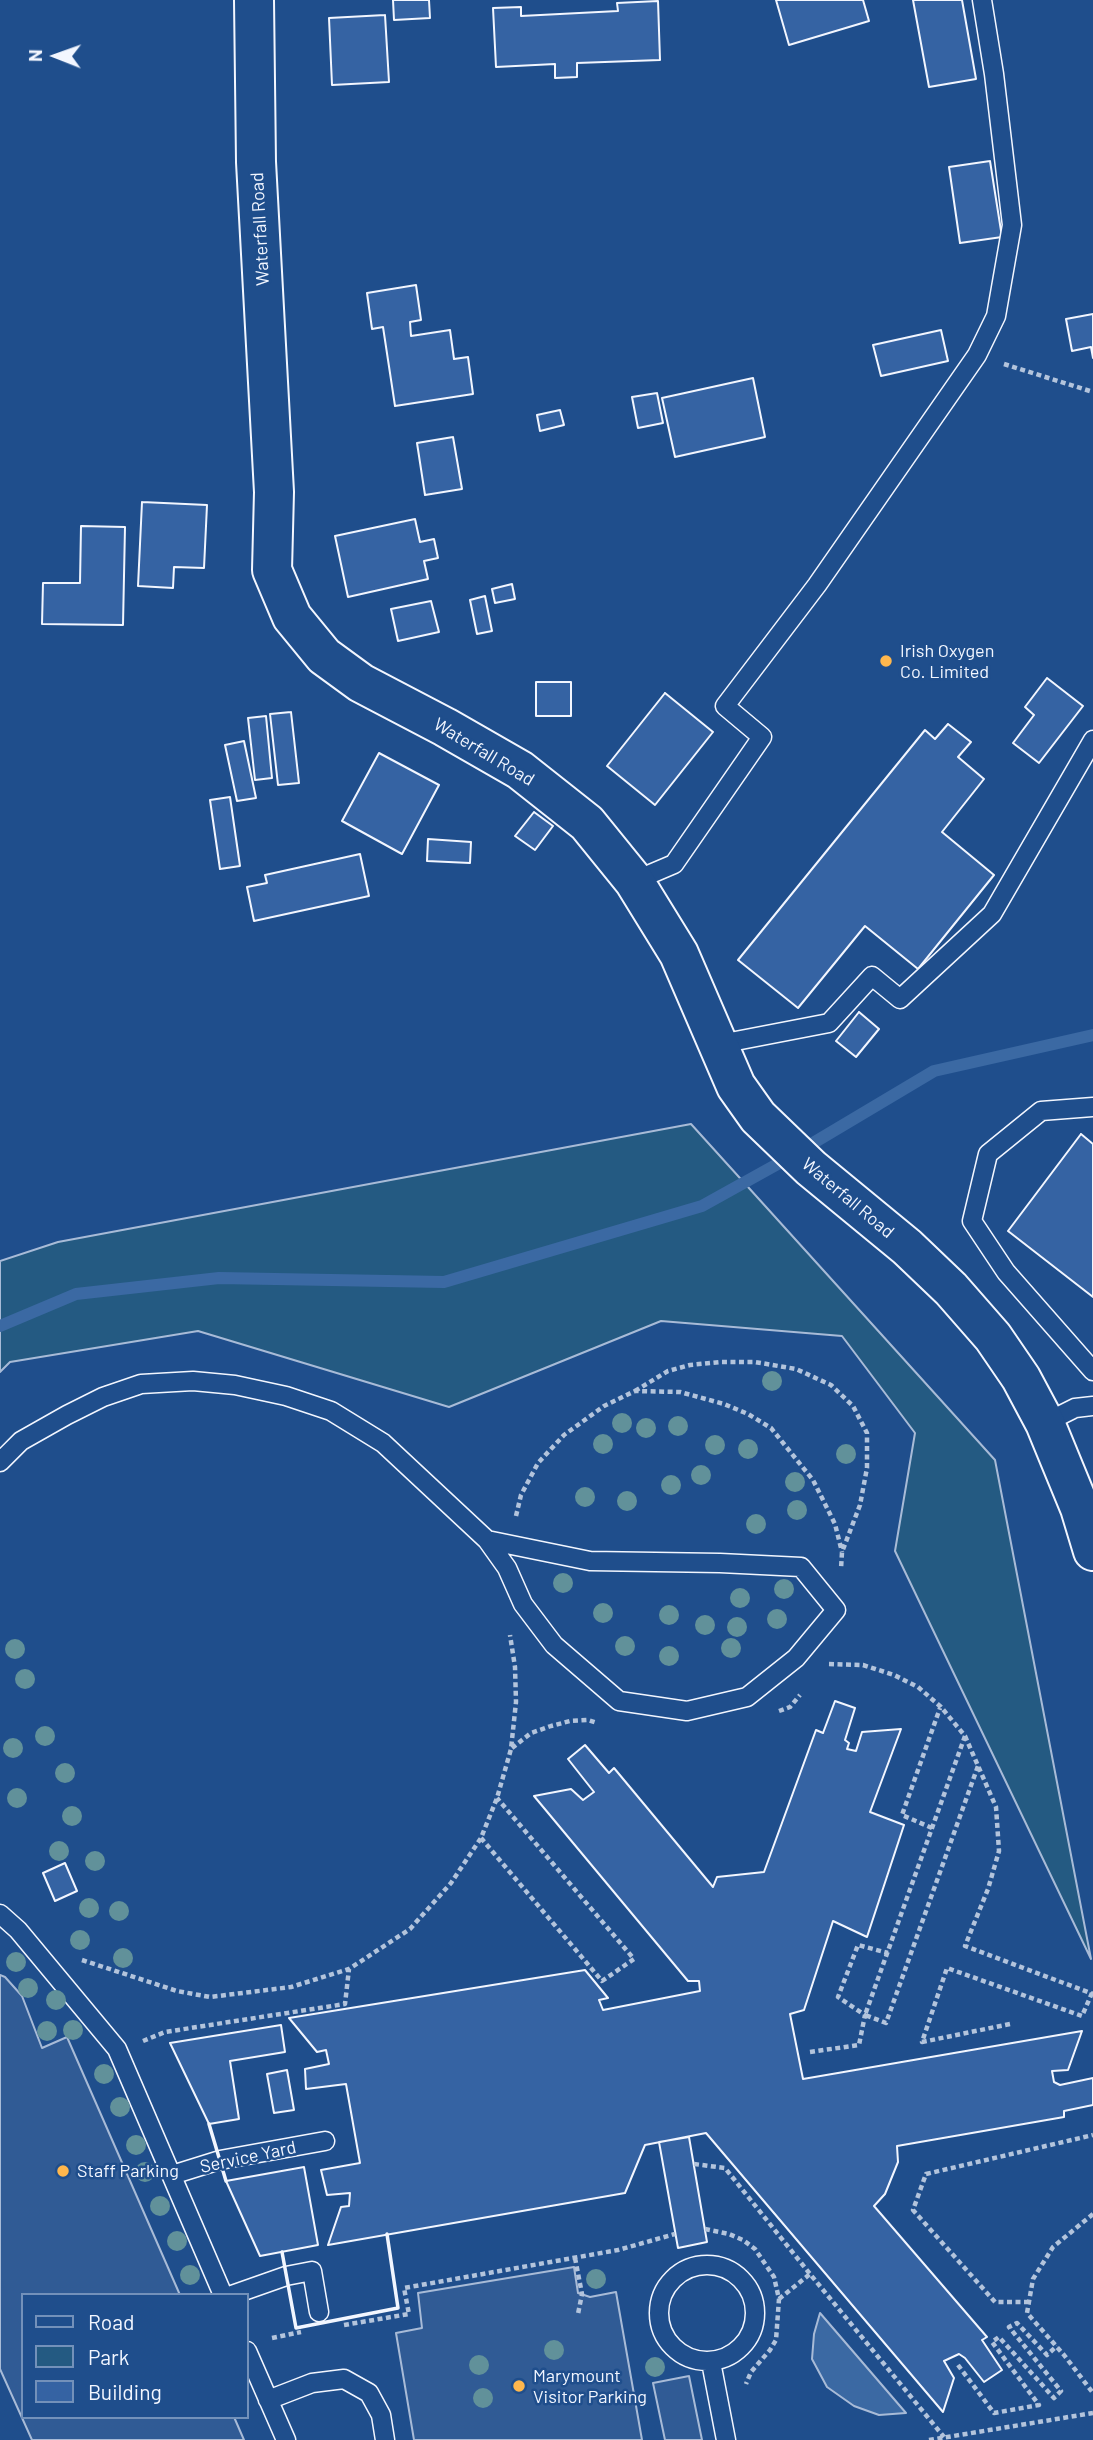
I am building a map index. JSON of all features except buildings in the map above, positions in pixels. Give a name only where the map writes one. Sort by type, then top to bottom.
[{"type":"street","name":"Waterfall Road","points":[[254,0],[256,162],[274,492],[272,570],[292,617],[324,656],[362,683],[520,770],[587,823],[634,881],[680,954],[736,1086],[758,1118],[811,1168],[907,1247],[951,1289],[993,1338],[1021,1378],[1045,1423],[1080,1508],[1093,1551]]},
{"type":"lane","points":[[634,881],[674,864],[762,737],[726,706],[817,585],[977,355],[996,316],[1012,225],[994,74],[982,0]]},
{"type":"lane","points":[[720,1044],[829,1023],[872,976],[900,999],[992,914],[1093,740]]},
{"type":"lane","points":[[1093,1107],[1041,1111],[988,1154],[972,1221],[1006,1272],[1093,1371]]},
{"type":"lane","points":[[0,1462],[21,1441],[67,1415],[116,1392],[141,1384],[193,1381],[235,1385],[286,1396],[331,1411],[383,1443],[487,1541],[507,1568],[523,1604],[554,1645],[619,1701],[687,1711],[747,1697],[796,1658],[835,1609],[801,1567],[590,1561],[487,1541]]},
{"type":"lane","points":[[1045,1423],[1075,1408],[1093,1406]]},
{"type":"lane","points":[[0,1914],[18,1930],[117,2049],[222,2293]]},
{"type":"lane","name":"Service Yard","points":[[172,2175],[220,2160],[325,2141]]},
{"type":"lane","points":[[700,2265],[715,2265],[742,2279],[751,2292],[755,2307],[754,2323],[744,2343],[726,2358],[711,2362],[694,2360],[679,2353],[668,2342],[660,2327],[658,2310],[662,2294],[671,2280],[684,2270],[700,2265]]},
{"type":"lane","points":[[237,2293],[273,2280],[312,2271],[319,2312]]},
{"type":"lane","points":[[248,2353],[286,2440]]},
{"type":"lane","points":[[711,2362],[726,2440]]},
{"type":"lane","points":[[268,2400],[312,2383],[344,2379],[369,2393],[381,2415],[385,2440]]},
{"type":"path","points":[[977,355],[1093,392]]},
{"type":"path","points":[[510,1545],[521,1495],[538,1463],[564,1434],[604,1406],[668,1371],[690,1365],[755,1362],[796,1369],[831,1385],[853,1406],[867,1433],[867,1468],[860,1505],[842,1552],[835,1524],[813,1480],[771,1428],[724,1404],[680,1392],[635,1391]]},
{"type":"path","points":[[80,1959],[177,1992],[210,1997],[291,1987],[349,1969],[410,1928],[451,1883],[481,1838],[497,1798],[511,1749],[516,1702],[515,1667],[509,1629]]},
{"type":"path","points":[[820,1672],[828,1664],[863,1665],[894,1675],[918,1687],[941,1707],[965,1737],[996,1807],[999,1851],[988,1889],[965,1946],[1092,1993],[1082,2016],[947,1968],[922,2042],[1010,2024]]},
{"type":"path","points":[[778,1712],[789,1707],[805,1690]]},
{"type":"path","points":[[932,1828],[902,1815],[941,1707]]},
{"type":"path","points":[[511,1749],[531,1733],[551,1726],[570,1721],[588,1720],[599,1723]]},
{"type":"path","points":[[810,2052],[859,2045],[865,2015],[965,1737]]},
{"type":"path","points":[[888,1954],[858,1945],[838,1997],[865,2015],[886,2023],[978,1765]]},
{"type":"path","points":[[481,1838],[601,1981],[634,1959],[497,1798]]},
{"type":"path","points":[[139,2042],[165,2032],[345,2004],[349,1969]]},
{"type":"path","points":[[1030,2302],[995,2302],[913,2210],[926,2174],[1093,2136]]},
{"type":"path","points":[[694,2164],[725,2168],[944,2437]]},
{"type":"path","points":[[1093,2214],[1053,2247],[1033,2279],[1027,2313],[1057,2346],[1093,2393]]},
{"type":"path","points":[[705,2229],[729,2234],[755,2249],[774,2277],[779,2299],[776,2340],[771,2350],[751,2372],[745,2391]]},
{"type":"path","points":[[338,2326],[409,2314],[404,2288],[618,2250],[675,2234]]},
{"type":"path","points":[[575,2258],[582,2294],[578,2314]]},
{"type":"path","points":[[779,2299],[810,2274]]},
{"type":"path","points":[[958,2365],[994,2413],[1039,2405],[992,2342],[999,2337],[1054,2398],[1061,2392],[1009,2327],[1017,2323],[1047,2354],[1057,2346]]},
{"type":"path","points":[[265,2340],[311,2331]]},
{"type":"path","points":[[929,2440],[1093,2413]]},
{"type":"green space","points":[[691,1124],[995,1460],[1091,1959],[895,1551],[915,1433],[842,1336],[661,1321],[449,1407],[198,1331],[10,1362],[0,1372],[0,1261],[58,1242]]},
{"type":"shaded area","name":"Staff Parking","points":[[0,1975],[22,1996],[42,2048],[67,2037],[179,2293],[21,2293],[21,2416],[0,2369]]},
{"type":"shaded area","name":"Marymount Visitor Parking","points":[[574,2267],[578,2293],[590,2297],[616,2292],[642,2440],[414,2440],[396,2333],[422,2328],[418,2293]]},
{"type":"shaded area","points":[[820,2313],[906,2413],[879,2415],[854,2406],[827,2387],[812,2359],[814,2334]]},
{"type":"shaded area","points":[[689,2376],[702,2440],[665,2440],[653,2383]]},
{"type":"shaded area","name":"Staff Parking","points":[[23,2419],[235,2419],[244,2440],[32,2440]]},
{"type":"waterway","points":[[0,1326],[76,1294],[219,1278],[444,1282],[702,1206],[934,1071],[1093,1035]]},
{"type":"wall","points":[[209,2124],[226,2181]]},
{"type":"wall","points":[[282,2252],[296,2328],[398,2308],[387,2234]]},
{"type":"place","name":"Irish Oxygen Co. Limited","points":[[886,661]]},
{"type":"place","name":"Staff Parking","points":[[63,2171]]},
{"type":"place","name":"Marymount Visitor Parking","points":[[519,2386]]}]
